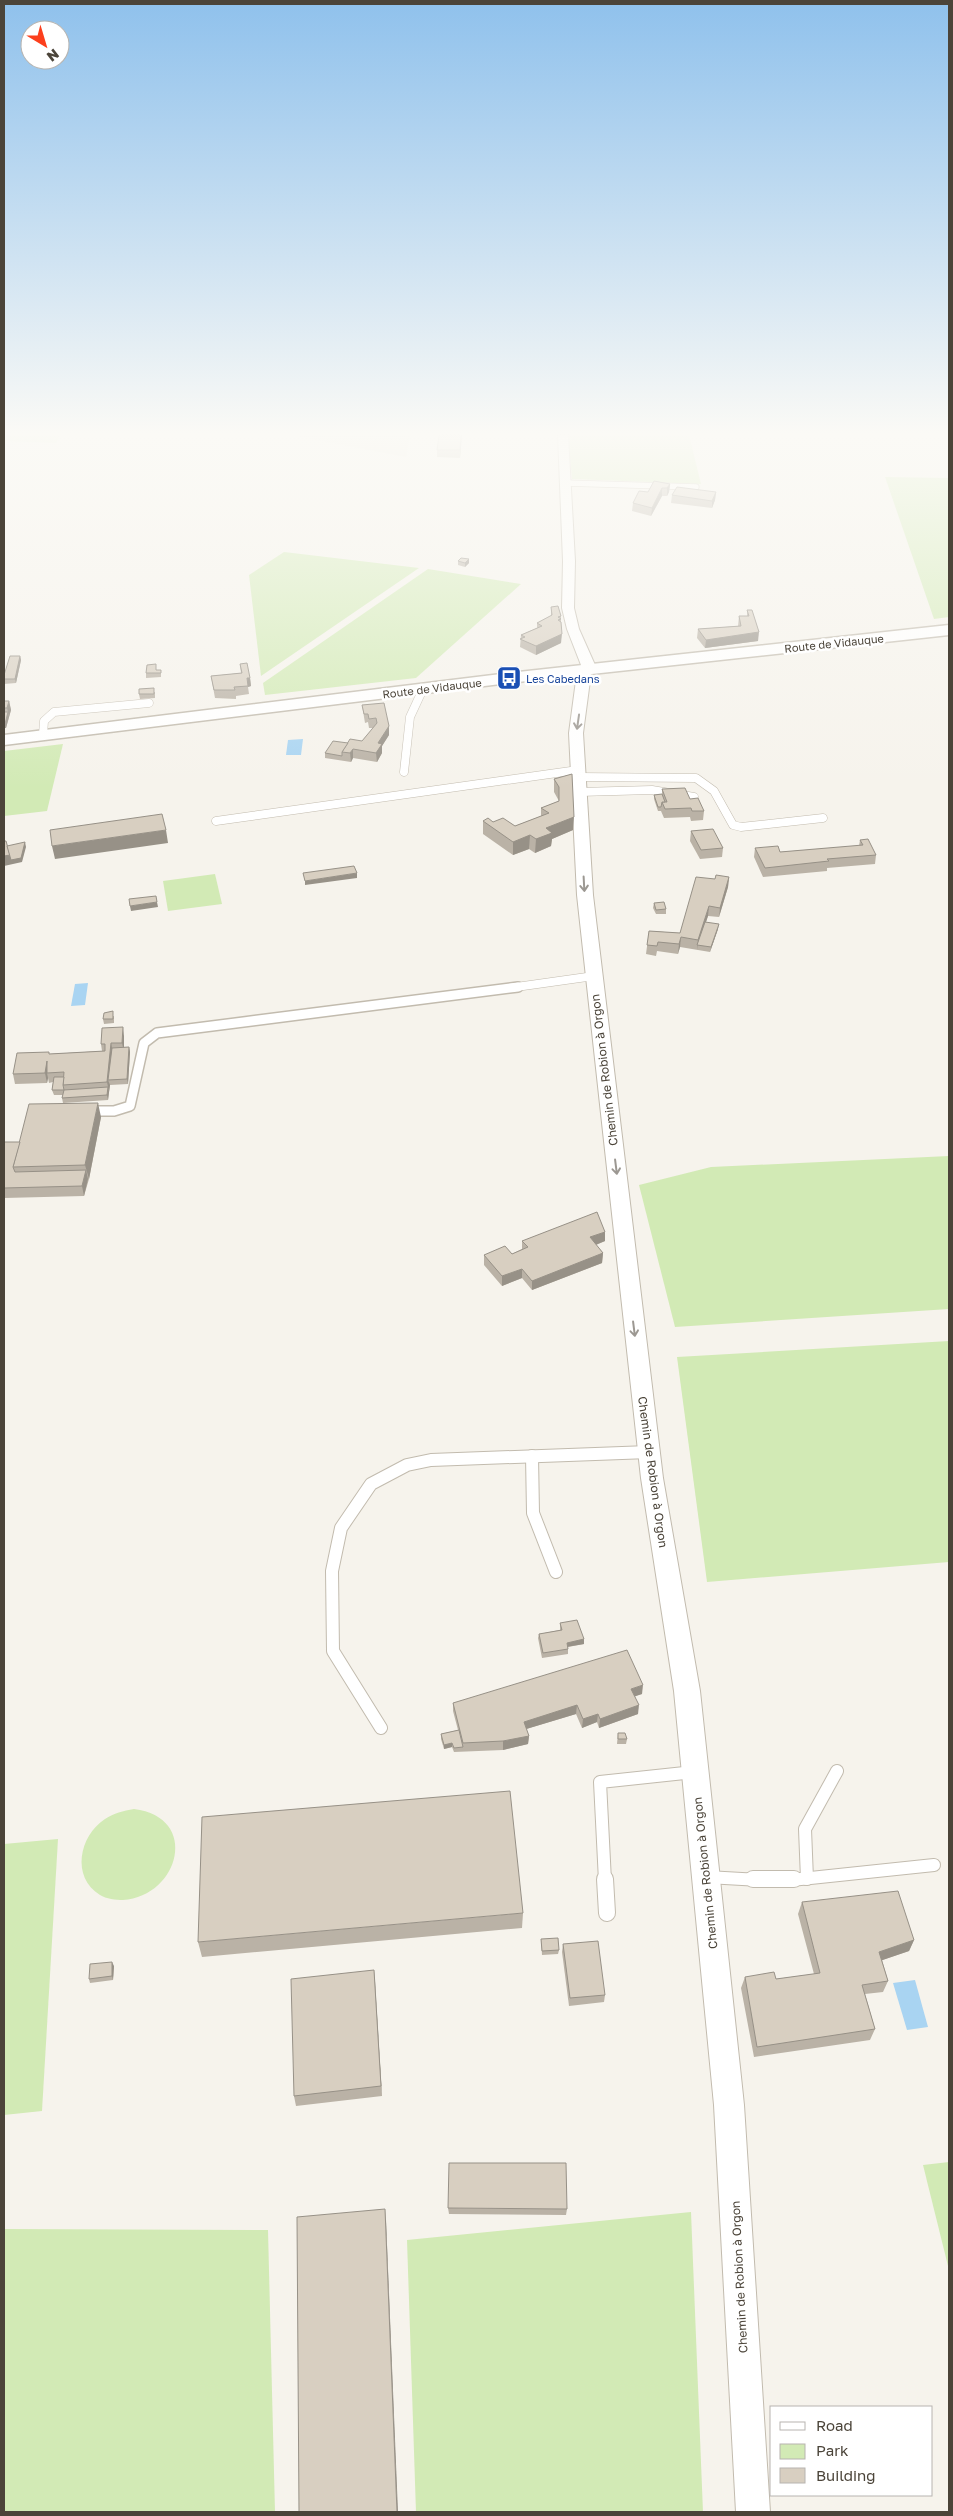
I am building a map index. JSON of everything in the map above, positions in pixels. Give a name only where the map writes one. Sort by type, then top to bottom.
[{"type":"street","name":"Chemin de Robion à Orgon","points":[[569,552],[568,608],[588,665],[585,672],[576,733],[585,895],[649,1452],[687,1691],[729,2105],[753,2512]]},
{"type":"street","name":"Route de Vidauque","points":[[4,740],[423,689],[949,630]]},
{"type":"lane","points":[[404,772],[410,717],[423,689]]},
{"type":"lane","points":[[43,735],[44,721],[54,712],[149,703]]},
{"type":"lane","points":[[216,821],[579,780],[696,778],[714,791],[733,825],[741,827],[798,819],[823,818]]},
{"type":"lane","points":[[579,780],[680,792],[694,797]]},
{"type":"lane","points":[[76,1111],[114,1111],[130,1106],[144,1043],[157,1033],[407,1002],[594,976]]},
{"type":"lane","points":[[381,1728],[333,1651],[332,1571],[342,1528],[371,1484],[407,1465],[431,1460],[649,1452]]},
{"type":"lane","points":[[532,1456],[533,1513],[556,1572]]},
{"type":"lane","points":[[607,1913],[600,1782],[695,1771]]},
{"type":"lane","points":[[807,1879],[805,1829],[837,1771]]},
{"type":"lane","points":[[706,1877],[780,1882],[934,1865]]},
{"type":"green space","points":[[283,552],[419,568],[261,676],[249,575]]},
{"type":"green space","points":[[911,552],[949,552],[949,617],[934,619]]},
{"type":"green space","points":[[428,569],[521,584],[416,678],[265,695],[263,683]]},
{"type":"green space","points":[[63,744],[47,811],[4,816],[4,751]]},
{"type":"green space","points":[[215,874],[222,904],[168,911],[163,881]]},
{"type":"green space","points":[[949,1156],[949,1309],[675,1327],[639,1185],[711,1167]]},
{"type":"green space","points":[[949,1341],[949,1562],[707,1582],[677,1357]]},
{"type":"green space","points":[[134,1809],[155,1815],[168,1826],[175,1840],[175,1856],[169,1872],[158,1885],[143,1895],[123,1900],[105,1897],[91,1887],[85,1878],[82,1868],[84,1846],[96,1826],[105,1819],[119,1812]]},
{"type":"green space","points":[[58,1839],[42,2111],[4,2115],[4,1844]]},
{"type":"green space","points":[[949,2162],[949,2270],[923,2165]]},
{"type":"green space","points":[[691,2212],[703,2512],[416,2512],[407,2240]]},
{"type":"green space","points":[[4,2229],[268,2230],[275,2512],[4,2512]]},
{"type":"water","points":[[303,739],[301,755],[286,755],[288,740]]},
{"type":"water","points":[[88,983],[85,1005],[71,1006],[75,984]]},
{"type":"water","points":[[915,1980],[928,2027],[907,2030],[893,1983]]},
{"type":"building","points":[[461,558],[469,559],[465,563],[458,561]]},
{"type":"building","points":[[558,606],[561,616],[558,617],[561,619],[558,620],[561,622],[562,634],[536,646],[520,639],[525,637],[521,635],[542,626],[537,623],[552,615],[551,607]]},
{"type":"building","points":[[747,610],[752,610],[759,632],[706,640],[698,629],[741,626],[739,616],[749,616]]},
{"type":"building","points":[[10,656],[20,656],[15,679],[4,679],[4,675]]},
{"type":"building","points":[[247,663],[250,678],[247,678],[248,686],[234,687],[235,690],[214,690],[211,676],[242,673],[240,664]]},
{"type":"building","points":[[156,664],[156,670],[161,670],[161,673],[146,673],[147,665]]},
{"type":"building","points":[[154,688],[154,694],[139,694],[139,689]]},
{"type":"building","points":[[4,701],[9,701],[7,708],[4,708]]},
{"type":"building","points":[[384,703],[389,726],[378,743],[382,744],[376,753],[353,749],[350,753],[342,752],[350,739],[362,741],[377,723],[376,718],[369,719],[368,714],[364,714],[362,705]]},
{"type":"building","points":[[4,712],[8,712],[5,724],[4,724]]},
{"type":"building","points":[[333,741],[348,743],[342,752],[342,756],[325,753]]},
{"type":"building","points":[[572,774],[574,817],[546,828],[552,833],[536,839],[530,835],[513,842],[483,821],[488,818],[493,822],[503,818],[515,826],[549,813],[541,808],[559,801],[559,787],[554,779]]},
{"type":"building","points":[[685,788],[690,799],[698,798],[704,811],[692,811],[691,808],[665,809],[662,802],[667,802],[662,789]]},
{"type":"building","points":[[662,794],[665,802],[662,802],[661,807],[658,807],[654,795]]},
{"type":"building","points":[[162,814],[166,830],[52,846],[50,830]]},
{"type":"building","points":[[713,829],[723,848],[701,850],[691,831]]},
{"type":"building","points":[[868,839],[876,855],[827,859],[829,861],[765,868],[755,848],[778,846],[780,852],[863,845],[860,840]]},
{"type":"building","points":[[4,841],[6,841],[10,855],[4,856]]},
{"type":"building","points":[[25,842],[21,858],[11,860],[7,846]]},
{"type":"building","points":[[354,866],[357,873],[305,881],[303,873]]},
{"type":"building","points":[[716,875],[729,877],[720,908],[709,906],[698,940],[681,937],[679,944],[658,942],[657,946],[647,945],[649,931],[680,933],[696,877],[715,879]]},
{"type":"building","points":[[156,896],[157,902],[130,906],[129,899]]},
{"type":"building","points":[[664,902],[666,909],[656,910],[654,903]]},
{"type":"building","points":[[705,922],[719,924],[711,947],[697,945]]},
{"type":"building","points":[[113,1011],[113,1019],[103,1019],[104,1013]]},
{"type":"building","points":[[123,1027],[122,1043],[111,1043],[107,1082],[63,1085],[64,1072],[47,1073],[47,1061],[45,1073],[13,1074],[17,1053],[49,1052],[49,1054],[105,1051],[105,1044],[101,1044],[102,1028]]},
{"type":"building","points":[[129,1047],[127,1079],[108,1080],[112,1048]]},
{"type":"building","points":[[54,1077],[64,1077],[64,1090],[52,1090]]},
{"type":"building","points":[[108,1087],[107,1095],[62,1098],[64,1090]]},
{"type":"building","points":[[98,1103],[85,1165],[13,1167],[29,1104]]},
{"type":"building","points":[[4,1142],[20,1142],[13,1167],[15,1172],[86,1170],[82,1186],[4,1188]]},
{"type":"building","points":[[597,1212],[605,1232],[590,1237],[603,1253],[532,1281],[522,1269],[502,1276],[484,1255],[505,1246],[512,1254],[528,1247],[522,1241]]},
{"type":"building","points":[[577,1620],[584,1639],[567,1643],[568,1649],[543,1653],[539,1634],[562,1630],[560,1623]]},
{"type":"building","points":[[627,1650],[643,1685],[631,1689],[639,1705],[600,1719],[598,1714],[583,1719],[577,1705],[524,1722],[529,1736],[503,1741],[463,1743],[453,1703]]},
{"type":"building","points":[[459,1730],[463,1747],[454,1748],[452,1743],[444,1745],[441,1734]]},
{"type":"building","points":[[618,1733],[625,1733],[627,1739],[618,1739]]},
{"type":"building","points":[[510,1791],[523,1913],[198,1942],[202,1817]]},
{"type":"building","points":[[898,1891],[914,1940],[879,1952],[888,1981],[862,1985],[875,2029],[757,2047],[745,1977],[774,1972],[776,1979],[820,1973],[802,1902]]},
{"type":"building","points":[[558,1938],[559,1950],[542,1951],[541,1939]]},
{"type":"building","points":[[598,1941],[605,1995],[570,1998],[563,1944]]},
{"type":"building","points":[[112,1962],[112,1976],[89,1979],[90,1964]]},
{"type":"building","points":[[374,1970],[381,2086],[294,2096],[291,1979]]},
{"type":"building","points":[[449,2163],[566,2163],[567,2209],[448,2208]]},
{"type":"building","points":[[385,2209],[397,2512],[299,2512],[297,2217]]},
{"type":"place","name":"Les Cabedans","points":[[509,678]]}]
